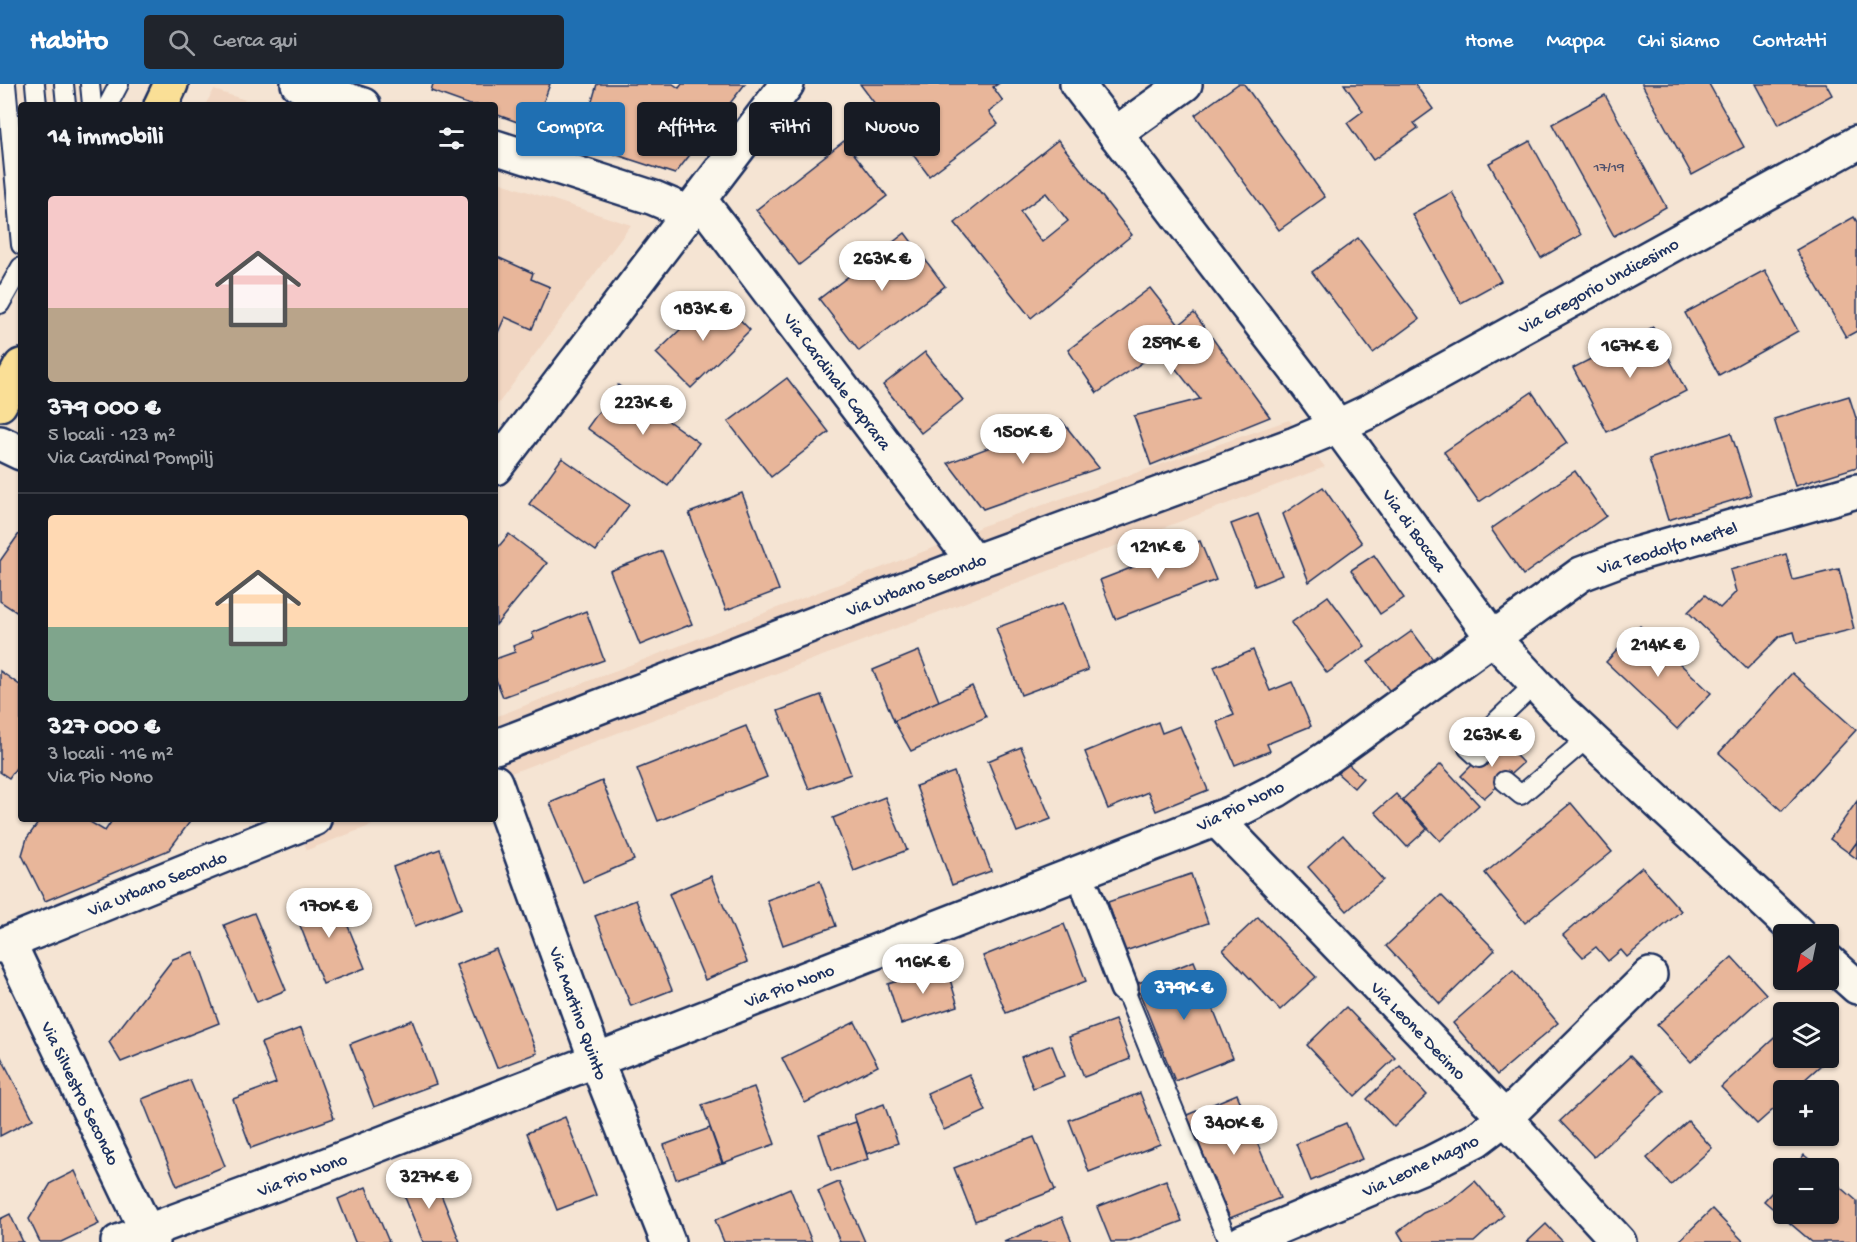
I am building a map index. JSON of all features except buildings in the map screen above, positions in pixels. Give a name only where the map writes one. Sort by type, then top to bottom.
[{"type":"main road","points":[[162,102],[171,84]]},
{"type":"main road","points":[[0,404],[18,371]]},
{"type":"street","points":[[298,84],[354,102]]},
{"type":"street","points":[[498,464],[787,84]]},
{"type":"street","name":"Via di Boccea","points":[[1077,84],[1338,426],[1493,638],[1535,684],[1589,737],[1788,924]]},
{"type":"street","points":[[1115,134],[1185,84]]},
{"type":"street","name":"Via Gregorio Undicesimo","points":[[1338,426],[1857,143]]},
{"type":"street","name":"Via Cardinale Caprara","points":[[498,148],[654,198],[694,207],[974,562]]},
{"type":"street","name":"Via Urbano Secondo","points":[[498,746],[974,562],[1295,444],[1338,426]]},
{"type":"street","points":[[0,443],[18,452]]},
{"type":"street","name":"Via Teodolfo Mertel","points":[[1493,638],[1581,574],[1600,566],[1857,491]]},
{"type":"street","name":"Via Pio Nono","points":[[139,1238],[1216,819],[1259,800],[1327,758],[1493,638]]},
{"type":"street","name":"Via Martino Quinto","points":[[498,790],[596,1060],[668,1242]]},
{"type":"street","name":"Via Leone Decimo","points":[[1216,819],[1505,1118],[1619,1242]]},
{"type":"street","name":"Via Urbano Secondo","points":[[5,945],[247,833],[300,822]]},
{"type":"street","points":[[1087,892],[1124,988]]},
{"type":"street","name":"Via Silvestro Secondo","points":[[5,945],[139,1238]]},
{"type":"street","points":[[1839,971],[1857,987]]},
{"type":"street","name":"Via Leone Magno","points":[[1243,1242],[1454,1153],[1476,1140],[1505,1118],[1650,975]]},
{"type":"lane","points":[[35,84],[36,102]]},
{"type":"lane","points":[[64,84],[66,102]]},
{"type":"lane","points":[[90,84],[92,102]]},
{"type":"lane","points":[[110,102],[119,84]]},
{"type":"lane","points":[[3,85],[18,218]]},
{"type":"lane","points":[[0,304],[18,272]]},
{"type":"lane","points":[[1479,758],[1468,748],[1535,684]]},
{"type":"lane","points":[[1504,781],[1521,795],[1589,737]]},
{"type":"lane","points":[[1124,988],[1228,1242]]},
{"type":"shaded area","points":[[214,90],[252,102],[207,102]]},
{"type":"shaded area","points":[[498,182],[631,225],[498,404]]},
{"type":"shaded area","points":[[1289,420],[1325,467],[498,778],[498,716],[943,544],[982,526]]},
{"type":"shaded area","points":[[295,822],[380,822],[307,850]]}]
